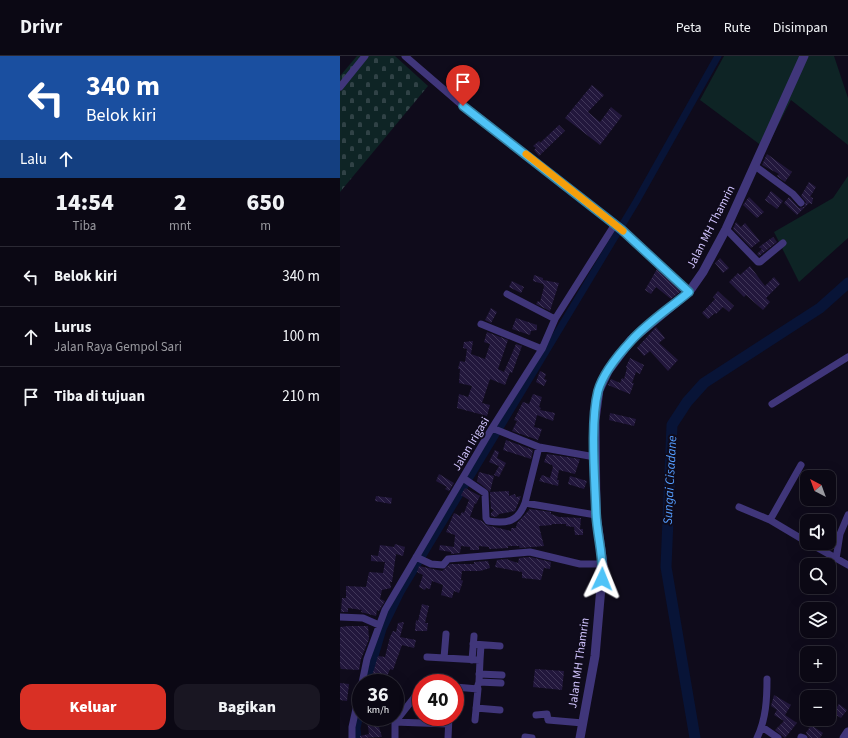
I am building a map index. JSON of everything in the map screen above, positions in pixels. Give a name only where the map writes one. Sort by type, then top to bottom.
[{"type":"street","points":[[340,88],[365,56]]},
{"type":"street","points":[[405,56],[463,106],[618,226],[689,292]]},
{"type":"street","name":"Jalan MH Thamrin","points":[[580,738],[595,656],[603,564],[596,515],[595,405],[599,390],[608,371],[631,340],[689,292],[703,272],[726,229],[773,129],[804,56]]},
{"type":"street","points":[[755,166],[793,194],[801,203]]},
{"type":"street","name":"Jalan Irigasi","points":[[364,674],[367,659],[385,610],[420,559],[542,349],[555,319],[618,226]]},
{"type":"street","points":[[726,229],[758,262],[760,262],[783,243]]},
{"type":"street","points":[[507,294],[555,319]]},
{"type":"street","points":[[481,324],[542,349]]},
{"type":"street","points":[[772,404],[848,357]]},
{"type":"street","points":[[495,430],[539,447],[595,457]]},
{"type":"street","points":[[466,480],[485,493],[486,518],[488,521],[508,522],[521,514],[539,447]]},
{"type":"street","points":[[770,520],[801,465]]},
{"type":"street","points":[[525,503],[596,515]]},
{"type":"street","points":[[739,508],[770,520],[800,538]]},
{"type":"street","points":[[848,515],[840,534],[836,559],[848,565]]},
{"type":"street","points":[[820,550],[834,558]]},
{"type":"street","points":[[420,559],[443,565],[448,559],[530,552],[580,564],[603,564]]},
{"type":"street","points":[[340,617],[363,618],[379,625]]},
{"type":"street","points":[[444,658],[446,634]]},
{"type":"street","points":[[472,660],[474,636]]},
{"type":"street","points":[[473,644],[500,646]]},
{"type":"street","points":[[475,720],[481,644]]},
{"type":"street","points":[[427,657],[480,660]]},
{"type":"street","points":[[479,674],[502,675]]},
{"type":"street","points":[[757,738],[762,727],[767,696],[767,679]]},
{"type":"street","points":[[464,686],[501,683]]},
{"type":"street","points":[[404,711],[412,702]]},
{"type":"street","points":[[476,708],[500,710]]},
{"type":"street","points":[[536,715],[547,714],[548,720],[583,723]]},
{"type":"street","points":[[352,726],[352,738]]},
{"type":"street","points":[[395,726],[395,738]]},
{"type":"street","points":[[448,726],[448,738]]},
{"type":"street","points":[[762,727],[778,738]]},
{"type":"street","points":[[844,738],[848,732]]},
{"type":"green space","points":[[357,56],[395,56],[428,86],[340,192],[340,76]]},
{"type":"green space","points":[[724,56],[834,56],[848,98],[848,145],[791,100],[766,149],[700,100]]},
{"type":"green space","points":[[848,176],[848,238],[799,282],[774,232],[833,198]]},
{"type":"building","points":[[592,85],[604,95],[588,112],[600,122],[611,107],[622,116],[600,145],[565,118]]},
{"type":"building","points":[[559,125],[565,131],[539,156],[534,150],[536,148],[533,146],[539,141],[540,143]]},
{"type":"building","points":[[767,154],[792,172],[785,182],[777,176],[779,174],[762,165]]},
{"type":"building","points":[[809,182],[816,187],[810,197],[813,198],[812,204],[809,203],[797,215],[784,203],[789,197],[799,208],[804,207],[806,202],[801,196]]},
{"type":"building","points":[[771,191],[783,201],[777,209],[765,200]]},
{"type":"building","points":[[749,197],[764,212],[757,218],[743,205]]},
{"type":"building","points":[[736,222],[741,227],[745,223],[760,241],[751,248],[733,229]]},
{"type":"building","points":[[773,237],[777,242],[759,256],[757,254],[762,249],[759,247]]},
{"type":"building","points":[[720,258],[729,268],[723,273],[715,263]]},
{"type":"building","points":[[750,266],[765,286],[774,277],[780,284],[766,298],[770,302],[763,310],[746,295],[744,297],[729,282],[738,273],[740,275]]},
{"type":"building","points":[[657,269],[681,291],[671,299],[656,287],[651,294],[645,290]]},
{"type":"building","points":[[534,275],[543,278],[543,280],[559,283],[550,311],[536,304],[538,301],[540,302],[544,287],[543,284],[533,281]]},
{"type":"building","points":[[512,281],[524,287],[521,293],[509,287]]},
{"type":"building","points":[[718,291],[734,306],[729,312],[723,307],[708,319],[702,313],[715,299],[713,297]]},
{"type":"building","points":[[491,308],[497,312],[491,323],[485,320]]},
{"type":"building","points":[[516,318],[537,325],[537,330],[531,331],[530,335],[512,329]]},
{"type":"building","points":[[656,327],[665,338],[659,343],[678,360],[668,371],[650,351],[644,356],[637,348]]},
{"type":"building","points":[[487,332],[508,340],[498,369],[504,372],[516,344],[522,346],[512,373],[510,372],[505,385],[490,379],[482,403],[490,405],[487,416],[457,408],[459,394],[468,397],[472,386],[459,383],[460,369],[458,369],[460,361],[465,362],[467,349],[463,348],[464,342],[473,341],[471,354],[485,359],[490,344],[484,342]]},
{"type":"building","points":[[630,358],[644,365],[640,374],[636,372],[630,394],[608,385],[611,379],[620,383],[622,378],[624,379],[626,367]]},
{"type":"building","points":[[540,371],[546,374],[544,379],[547,380],[544,386],[536,382]]},
{"type":"building","points":[[533,394],[542,397],[539,407],[541,408],[540,410],[555,413],[553,421],[537,415],[534,427],[542,429],[538,440],[512,431],[517,421],[514,420],[523,402],[529,404]]},
{"type":"building","points":[[610,413],[636,419],[634,426],[609,420]]},
{"type":"building","points":[[506,440],[533,450],[531,459],[503,450]]},
{"type":"building","points":[[495,450],[499,452],[497,458],[506,463],[499,477],[494,475],[499,466],[489,462]]},
{"type":"building","points":[[547,454],[580,459],[575,474],[559,470],[557,480],[559,480],[558,486],[539,481],[542,475],[550,478],[553,467],[552,465],[544,462]]},
{"type":"building","points":[[479,472],[494,476],[490,492],[477,481]]},
{"type":"building","points":[[439,474],[454,483],[449,491],[445,489],[447,487],[436,481]]},
{"type":"building","points":[[570,476],[587,481],[584,489],[568,484]]},
{"type":"building","points":[[465,488],[480,496],[476,504],[475,503],[470,517],[482,521],[486,525],[511,531],[511,528],[516,528],[517,523],[530,509],[551,512],[551,514],[559,517],[581,518],[580,529],[583,529],[583,535],[575,535],[574,527],[566,526],[566,524],[552,524],[539,526],[544,546],[520,548],[519,546],[508,546],[508,548],[489,549],[489,547],[479,546],[479,550],[470,550],[470,547],[461,546],[460,553],[451,554],[451,552],[439,550],[440,545],[454,547],[455,535],[446,532],[454,513],[460,516],[462,512],[464,513],[469,500],[461,495]]},
{"type":"building","points":[[509,491],[509,496],[515,494],[516,497],[521,496],[515,511],[499,514],[496,517],[491,516],[491,513],[494,510],[491,509],[490,492]]},
{"type":"building","points":[[376,496],[392,498],[391,504],[375,501]]},
{"type":"building","points":[[395,544],[405,547],[403,556],[396,554],[392,582],[390,582],[391,588],[382,590],[380,599],[385,601],[379,611],[377,610],[376,616],[361,612],[362,610],[348,608],[348,612],[341,612],[342,598],[346,598],[346,586],[366,587],[369,572],[383,573],[385,562],[371,561],[371,555],[378,556],[380,545],[394,547]]},
{"type":"building","points":[[530,557],[551,562],[550,569],[544,568],[541,580],[522,578],[522,572],[495,567],[497,560],[506,559],[518,563],[519,558]]},
{"type":"building","points":[[488,561],[490,568],[480,571],[462,571],[461,580],[463,581],[459,593],[454,591],[452,598],[441,595],[443,585],[432,581],[430,589],[426,588],[425,590],[419,587],[423,575],[417,572],[419,566],[442,571],[450,564],[474,564],[474,562]]},
{"type":"building","points":[[422,604],[429,606],[425,623],[428,623],[427,631],[415,631],[416,620],[418,621]]},
{"type":"building","points":[[404,622],[400,637],[416,640],[414,648],[402,645],[393,670],[390,669],[388,674],[373,674],[378,656],[385,657],[390,637],[393,631],[396,632],[398,623]]},
{"type":"building","points":[[368,626],[369,639],[361,659],[359,670],[341,669],[340,666],[340,627]]},
{"type":"building","points":[[535,669],[564,671],[562,690],[533,687]]},
{"type":"building","points":[[340,683],[349,684],[347,701],[340,700]]},
{"type":"building","points":[[774,695],[791,705],[785,715],[797,723],[785,738],[775,730],[784,721],[774,715],[777,710],[771,706]]},
{"type":"building","points":[[839,704],[847,710],[841,718],[836,715],[836,708]]},
{"type":"building","points":[[368,726],[379,726],[382,737],[360,738],[360,736],[369,734]]},
{"type":"building","points":[[810,726],[812,726],[823,733],[820,738],[809,738],[806,733]]},
{"type":"waterway","points":[[370,674],[383,629],[401,592],[636,202],[718,56]]},
{"type":"waterway","name":"Sungai Cisadane","points":[[695,738],[666,567],[672,425],[687,402],[704,383],[820,308],[848,283]]},
{"type":"waterway","points":[[357,726],[358,738]]},
{"type":"slow traffic","points":[[526,154],[623,231]]},
{"type":"route","points":[[463,106],[622,230],[689,292],[648,324],[631,340],[613,363],[599,390],[595,405],[595,457],[596,515],[603,564],[602,579]]}]
